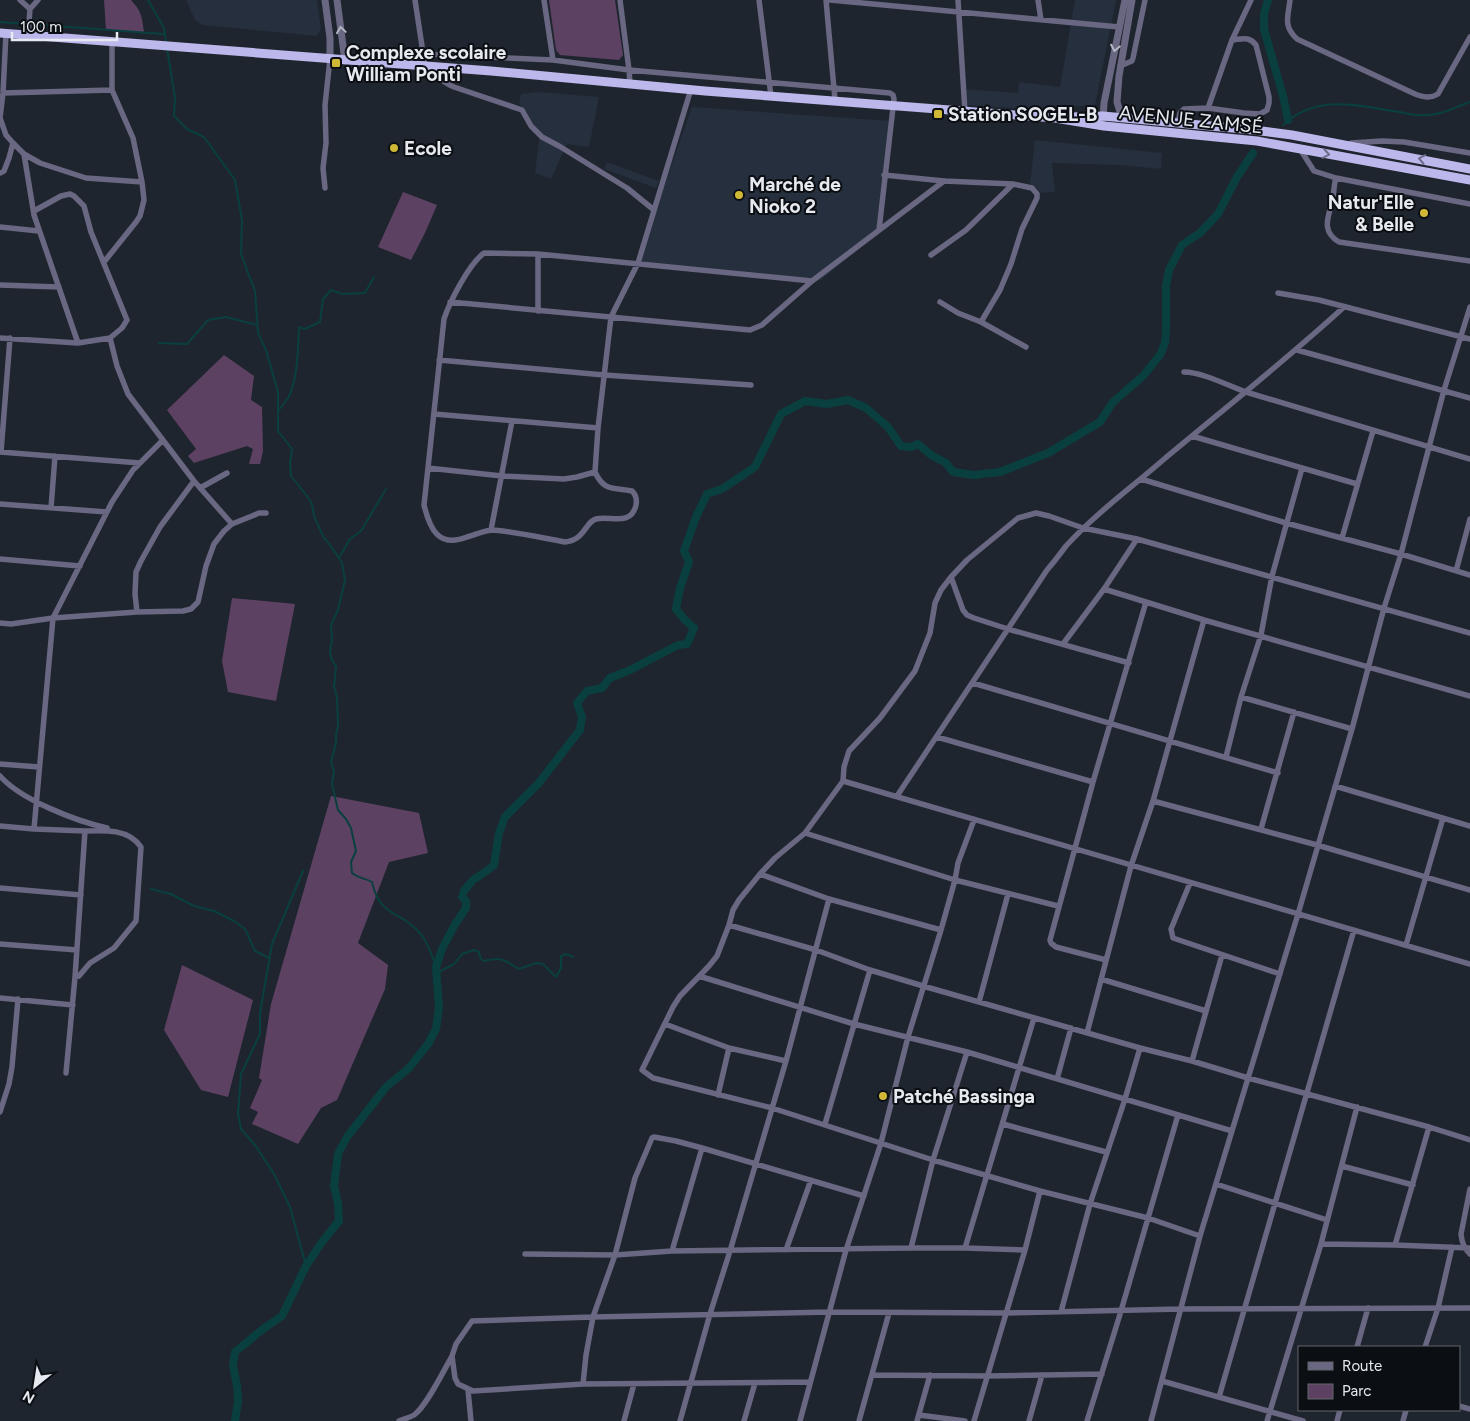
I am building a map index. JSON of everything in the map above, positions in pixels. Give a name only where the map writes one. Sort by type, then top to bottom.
[{"type":"highway","name":"AVENUE ZAMSÉ","points":[[3,33],[425,66],[965,112],[1103,121],[1239,138],[1470,180]]},
{"type":"highway","name":"AVENUE ZAMSÉ","points":[[1103,121],[1126,118],[1264,131],[1470,169]]},
{"type":"street","points":[[20,0],[30,9]]},
{"type":"street","points":[[28,35],[30,9],[38,0]]},
{"type":"street","points":[[325,0],[330,38],[326,143],[323,168],[325,188]]},
{"type":"street","points":[[337,0],[345,61]]},
{"type":"street","points":[[415,0],[425,66],[444,82],[454,87],[522,110],[531,126],[542,138],[559,146],[627,188],[654,210]]},
{"type":"street","points":[[544,0],[553,60]]},
{"type":"street","points":[[620,0],[630,84]]},
{"type":"street","points":[[759,0],[771,96]]},
{"type":"street","points":[[835,100],[828,0],[1119,27]]},
{"type":"street","points":[[958,0],[965,112]]},
{"type":"street","points":[[1038,0],[1041,20]]},
{"type":"street","points":[[1103,121],[1104,103],[1125,0]]},
{"type":"street","points":[[1126,118],[1120,112],[1117,102],[1120,66],[1132,0]]},
{"type":"street","points":[[1120,66],[1132,61],[1146,0]]},
{"type":"street","points":[[1208,108],[1232,40],[1251,0]]},
{"type":"street","points":[[1290,0],[1287,26],[1290,33],[1297,38],[1415,94],[1427,97],[1434,97],[1438,94],[1470,37]]},
{"type":"street","points":[[3,33],[3,93],[0,118],[6,135],[13,143],[24,154],[47,166],[86,178],[142,182]]},
{"type":"street","points":[[1178,122],[1180,113],[1184,109],[1208,108],[1260,114],[1267,110],[1269,98],[1256,45],[1248,38],[1232,40]]},
{"type":"street","points":[[104,262],[140,216],[144,200],[133,138],[112,90],[112,41]]},
{"type":"street","points":[[424,54],[553,60],[629,70],[890,93],[893,95],[893,105],[879,230]]},
{"type":"street","points":[[691,89],[638,263],[611,317],[598,428],[595,472],[603,485],[635,493],[637,501],[634,513],[626,518],[612,520],[596,519],[592,521],[580,536],[566,542],[491,530],[450,541],[442,538],[433,530],[427,518],[424,505],[444,319],[450,302],[475,262],[484,253],[538,254],[638,263],[812,281]]},
{"type":"street","points":[[3,93],[112,90]]},
{"type":"street","points":[[1341,144],[1382,141],[1404,142],[1470,153]]},
{"type":"street","points":[[0,173],[4,170],[13,143]]},
{"type":"street","points":[[1300,149],[1314,171],[1336,178],[1470,204]]},
{"type":"street","points":[[24,154],[39,231],[78,343]]},
{"type":"street","points":[[884,175],[944,181],[1013,184],[1032,188],[1037,194],[1000,290],[980,322]]},
{"type":"street","points":[[1336,178],[1327,227],[1333,238],[1339,242],[1470,261]]},
{"type":"street","points":[[450,302],[750,330],[769,320],[812,281],[944,181]]},
{"type":"street","points":[[931,256],[966,230],[1013,184]]},
{"type":"street","points":[[0,338],[78,343],[110,338],[122,328],[127,320],[91,232],[84,206],[70,194],[60,196],[34,211]]},
{"type":"street","points":[[0,228],[39,231]]},
{"type":"street","points":[[538,254],[538,311]]},
{"type":"street","points":[[0,285],[59,287]]},
{"type":"street","points":[[1278,293],[1303,296],[1470,339]]},
{"type":"street","points":[[940,302],[1026,347]]},
{"type":"street","points":[[897,796],[1047,570],[1066,546],[1083,528],[1297,350],[1344,307]]},
{"type":"street","points":[[1150,1421],[1200,1236],[1352,729],[1384,608],[1401,554],[1428,447],[1470,307]]},
{"type":"street","points":[[10,338],[3,397],[0,452],[140,463]]},
{"type":"street","points":[[110,338],[117,366],[128,394],[194,481],[232,524]]},
{"type":"street","points":[[1297,350],[1470,398]]},
{"type":"street","points":[[439,360],[604,375],[751,385]]},
{"type":"street","points":[[1184,372],[1470,459]]},
{"type":"street","points":[[434,414],[598,428]]},
{"type":"street","points":[[491,530],[512,421]]},
{"type":"street","points":[[1342,538],[1373,431]]},
{"type":"street","points":[[1192,436],[1357,484]]},
{"type":"street","points":[[34,829],[53,618],[112,502],[133,470],[163,440]]},
{"type":"street","points":[[51,508],[55,456]]},
{"type":"street","points":[[428,468],[502,476],[564,479],[577,478],[595,472]]},
{"type":"street","points":[[1226,757],[1241,697],[1261,635],[1272,576],[1302,468]]},
{"type":"street","points":[[200,488],[227,473]]},
{"type":"street","points":[[1141,479],[1286,523],[1470,575]]},
{"type":"street","points":[[138,612],[135,587],[136,572],[140,561],[160,527],[194,481]]},
{"type":"street","points":[[0,504],[106,512]]},
{"type":"street","points":[[0,623],[11,624],[53,618],[191,609],[198,602],[206,566],[214,544],[224,531],[232,524],[259,513],[266,513]]},
{"type":"street","points":[[1200,1236],[1148,1218],[1040,1191],[987,1174],[933,1160],[772,1108],[653,1078],[642,1070],[680,996],[716,956],[733,910],[739,900],[760,874],[787,846],[804,833],[843,781],[844,767],[849,751],[880,718],[915,671],[930,633],[935,602],[941,590],[967,560],[1018,518],[1036,513],[1049,516],[1083,528],[1137,539],[1470,633]]},
{"type":"street","points":[[1456,571],[1470,518]]},
{"type":"street","points":[[1062,644],[1104,589],[1137,539]]},
{"type":"street","points":[[0,559],[80,566]]},
{"type":"street","points":[[951,577],[962,610],[967,615],[1008,629],[1129,663]]},
{"type":"street","points":[[1104,589],[1368,668],[1470,696]]},
{"type":"street","points":[[1106,960],[1056,947],[1051,944],[1050,940],[1093,782],[1146,602]]},
{"type":"street","points":[[1087,1033],[1131,866],[1153,801],[1204,620]]},
{"type":"street","points":[[973,683],[1278,772]]},
{"type":"street","points":[[1241,697],[1352,729]]},
{"type":"street","points":[[1261,829],[1294,712]]},
{"type":"street","points":[[937,737],[1093,782]]},
{"type":"street","points":[[0,764],[39,767]]},
{"type":"street","points":[[0,776],[7,784],[36,801],[64,815],[100,827],[120,831],[135,839],[141,847],[136,921],[114,948],[90,964],[80,976],[75,978]]},
{"type":"street","points":[[843,781],[1470,964]]},
{"type":"street","points":[[1335,786],[1470,826]]},
{"type":"street","points":[[1153,801],[1261,829],[1470,890]]},
{"type":"street","points":[[1406,945],[1443,818]]},
{"type":"street","points":[[800,1421],[846,1250],[881,1143],[908,1037],[941,930],[958,863],[974,820]]},
{"type":"street","points":[[0,826],[110,831],[125,834]]},
{"type":"street","points":[[66,1074],[73,1005],[85,830]]},
{"type":"street","points":[[804,833],[955,880],[1058,906]]},
{"type":"street","points":[[760,874],[829,899],[941,930]]},
{"type":"street","points":[[1190,883],[1172,929],[1171,935],[1173,938],[1280,974]]},
{"type":"street","points":[[0,888],[81,895]]},
{"type":"street","points":[[979,1002],[1008,894]]},
{"type":"street","points":[[680,1421],[786,1061],[829,899]]},
{"type":"street","points":[[729,925],[816,950],[870,970],[923,986],[1470,1140]]},
{"type":"street","points":[[1219,1397],[1354,930]]},
{"type":"street","points":[[0,944],[77,950]]},
{"type":"street","points":[[1192,1061],[1222,955]]},
{"type":"street","points":[[825,1124],[870,970]]},
{"type":"street","points":[[699,976],[854,1024],[967,1052],[1232,1131]]},
{"type":"street","points":[[1101,979],[1206,1011]]},
{"type":"street","points":[[0,998],[73,1005]]},
{"type":"street","points":[[0,1112],[12,1067],[18,999]]},
{"type":"street","points":[[965,1248],[1034,1018]]},
{"type":"street","points":[[665,1024],[728,1048],[786,1061]]},
{"type":"street","points":[[1057,1079],[1071,1028]]},
{"type":"street","points":[[718,1095],[728,1048]]},
{"type":"street","points":[[1061,1312],[1090,1204],[1140,1048]]},
{"type":"street","points":[[911,1248],[933,1160],[967,1052]]},
{"type":"street","points":[[1267,1421],[1321,1244],[1357,1107]]},
{"type":"street","points":[[1087,1421],[1178,1115]]},
{"type":"street","points":[[1003,1124],[1106,1152]]},
{"type":"street","points":[[1395,1245],[1429,1127]]},
{"type":"street","points":[[583,1384],[593,1316],[615,1255],[635,1178],[650,1140],[654,1137],[702,1148],[864,1196]]},
{"type":"street","points":[[672,1251],[702,1148]]},
{"type":"street","points":[[1342,1166],[1413,1185]]},
{"type":"street","points":[[786,1250],[811,1180]]},
{"type":"street","points":[[1216,1184],[1327,1220]]},
{"type":"street","points":[[1470,1189],[1461,1234],[1461,1241],[1470,1254]]},
{"type":"street","points":[[974,1421],[1025,1250],[1040,1191]]},
{"type":"street","points":[[1321,1244],[1395,1245],[1467,1249]]},
{"type":"street","points":[[1425,1346],[1438,1308],[1452,1247]]},
{"type":"street","points":[[525,1254],[615,1255],[672,1251],[911,1248],[1025,1250]]},
{"type":"street","points":[[399,1421],[415,1415],[420,1409],[435,1387],[452,1356],[456,1344],[472,1321],[593,1316],[830,1312],[1006,1313],[1245,1308],[1470,1308]]},
{"type":"street","points":[[1358,1346],[1368,1308]]},
{"type":"street","points":[[859,1421],[889,1313]]},
{"type":"street","points":[[452,1356],[454,1378],[458,1384],[473,1391],[583,1384],[810,1382]]},
{"type":"street","points":[[872,1375],[988,1376],[1102,1374]]},
{"type":"street","points":[[930,1375],[918,1418],[965,1421]]},
{"type":"street","points":[[1029,1421],[1042,1375]]},
{"type":"street","points":[[1162,1380],[1303,1421]]},
{"type":"street","points":[[744,1421],[755,1383]]},
{"type":"street","points":[[624,1421],[634,1384]]},
{"type":"street","points":[[468,1390],[471,1421]]},
{"type":"shaded area","points":[[186,0],[317,0],[321,29],[317,36],[202,25],[195,20]]},
{"type":"shaded area","points":[[1075,0],[1116,0],[1095,105],[1033,109],[964,105],[963,89],[1018,93],[1019,82],[1060,87]]},
{"type":"shaded area","points":[[538,92],[599,97],[589,147],[567,144],[551,179],[535,173],[540,132],[531,125],[519,103],[521,94]]},
{"type":"shaded area","points":[[692,107],[891,121],[881,231],[821,280],[636,265]]},
{"type":"shaded area","points":[[1035,140],[1162,153],[1161,169],[1119,165],[1052,163],[1055,192],[1039,193],[1037,188],[1030,184]]},
{"type":"shaded area","points":[[607,162],[659,181],[656,188],[604,169]]},
{"type":"green space","points":[[104,0],[131,0],[141,15],[144,32],[106,30]]},
{"type":"green space","points":[[549,0],[615,0],[623,55],[619,60],[560,55],[556,50]]},
{"type":"green space","points":[[403,192],[437,205],[411,260],[378,247]]},
{"type":"green space","points":[[224,355],[254,376],[251,400],[262,407],[263,451],[260,464],[249,464],[253,449],[247,446],[194,463],[188,456],[196,449],[167,410]]},
{"type":"green space","points":[[232,598],[295,604],[276,701],[228,692],[222,661]]},
{"type":"green space","points":[[331,796],[419,813],[428,853],[389,862],[358,943],[388,965],[385,989],[337,1100],[321,1108],[298,1144],[252,1124],[258,1112],[250,1108],[262,1080],[259,1078],[271,1004]]},
{"type":"green space","points":[[182,965],[253,1000],[228,1097],[201,1090],[164,1030]]},
{"type":"waterway","points":[[148,0],[164,28],[166,43]]},
{"type":"waterway","points":[[1268,0],[1264,14],[1264,29],[1288,120]]},
{"type":"waterway","points":[[0,22],[164,34]]},
{"type":"waterway","points":[[167,48],[175,98],[174,116],[187,129],[204,137],[235,180],[242,220],[241,254],[255,291],[258,333],[266,350],[278,392],[278,431],[292,449],[291,476],[312,504],[314,516],[323,536],[342,563],[345,580],[338,610],[331,625],[332,639],[330,652],[336,667],[334,687],[337,697],[338,726],[331,762],[334,771],[332,784],[338,810],[351,828],[356,851],[351,862],[352,873],[372,882],[375,893],[384,907],[420,933],[436,967]]},
{"type":"waterway","points":[[1283,125],[1296,115],[1324,105],[1354,105],[1413,115],[1432,115],[1470,102]]},
{"type":"waterway","points":[[235,1421],[238,1401],[233,1366],[235,1352],[282,1316],[306,1266],[339,1221],[338,1203],[334,1186],[338,1154],[347,1137],[386,1087],[409,1068],[428,1044],[436,1029],[439,1007],[436,967],[442,949],[466,908],[466,901],[462,897],[464,891],[473,880],[494,865],[499,833],[505,817],[538,784],[580,730],[582,717],[577,703],[587,691],[602,688],[610,678],[630,670],[678,645],[687,644],[694,628],[676,609],[680,588],[689,562],[684,551],[696,517],[707,494],[722,489],[755,467],[781,414],[805,401],[827,404],[848,400],[866,408],[888,427],[901,446],[911,447],[918,444],[931,455],[946,463],[953,472],[974,475],[1000,472],[1048,453],[1100,422],[1113,402],[1143,376],[1160,355],[1165,343],[1166,286],[1169,270],[1182,245],[1200,233],[1218,214],[1237,177],[1253,153]]},
{"type":"waterway","points":[[278,411],[288,398],[294,382],[299,327],[305,329],[320,322],[323,299],[331,290],[342,294],[365,293],[374,277]]},
{"type":"waterway","points":[[159,343],[187,344],[208,320],[226,317],[257,325]]},
{"type":"waterway","points":[[339,558],[350,539],[361,531],[386,489]]},
{"type":"waterway","points":[[303,871],[272,944],[260,1013],[260,1034],[241,1074],[238,1114],[241,1129],[255,1145],[274,1174],[290,1207],[306,1266]]},
{"type":"waterway","points":[[151,889],[171,894],[194,906],[214,911],[234,921],[245,929],[255,951],[269,958]]},
{"type":"waterway","points":[[437,973],[454,964],[462,954],[474,950],[479,952],[483,961],[502,960],[519,969],[536,963],[543,964],[556,977],[561,968],[561,956],[566,954],[573,957]]},
{"type":"place","name":"Complexe scolaire William Ponti","points":[[336,63]]},
{"type":"place","name":"Station SOGEL-B","points":[[938,114]]},
{"type":"place","name":"Ecole","points":[[394,148]]},
{"type":"place","name":"Marché de Nioko 2","points":[[739,195]]},
{"type":"place","name":"Natur'Elle & Belle","points":[[1424,213]]},
{"type":"place","name":"Patché Bassinga","points":[[883,1096]]}]
